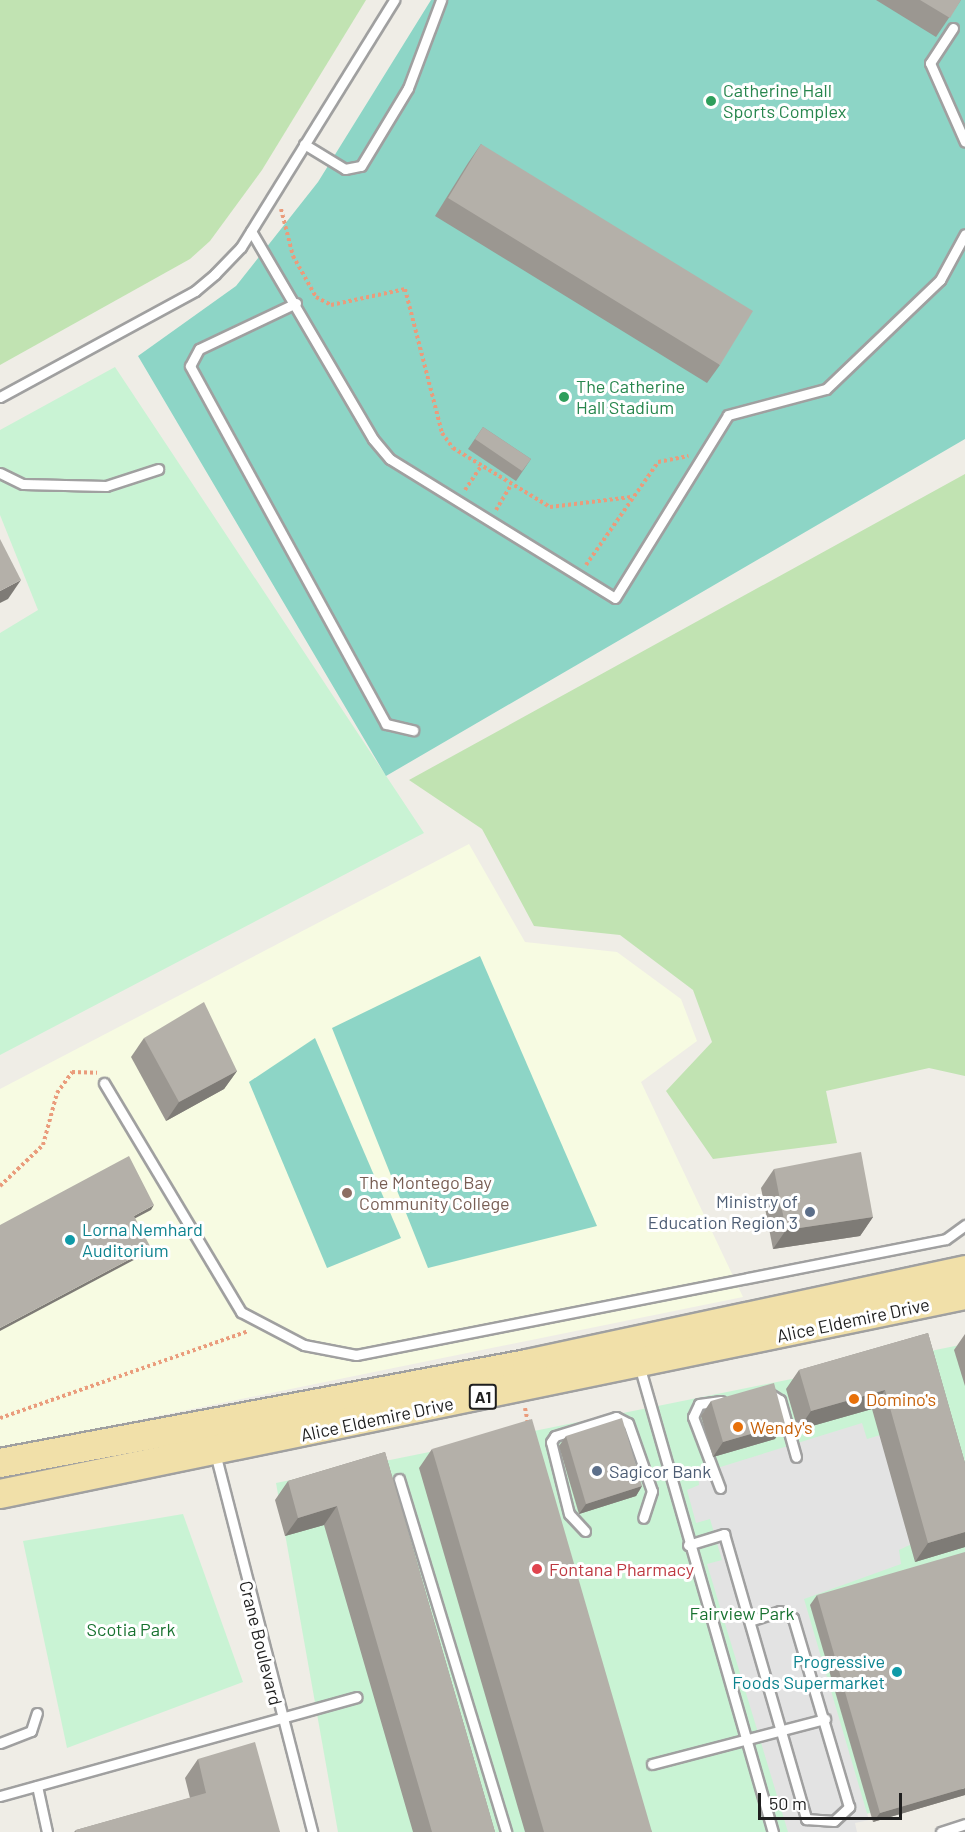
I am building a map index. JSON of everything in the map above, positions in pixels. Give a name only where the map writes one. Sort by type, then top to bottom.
[{"type":"main road","name":"Alice Eldemire Drive","points":[[0,1463],[527,1364],[965,1270]]},
{"type":"main road","name":"Alice Eldemire Drive","points":[[0,1494],[215,1453],[965,1295]]},
{"type":"lane","points":[[0,397],[195,291],[251,231],[394,0]]},
{"type":"lane","points":[[304,144],[345,169],[361,166],[408,88],[441,0]]},
{"type":"lane","points":[[953,28],[930,63],[965,142]]},
{"type":"lane","points":[[251,231],[296,303],[373,439],[390,459],[615,598],[728,415],[826,389],[940,280],[965,234]]},
{"type":"lane","points":[[296,303],[199,349],[190,366],[386,723],[413,730]]},
{"type":"lane","points":[[0,473],[23,484],[106,486],[158,469]]},
{"type":"lane","points":[[104,1083],[241,1312],[304,1345],[356,1354],[946,1239],[965,1225]]},
{"type":"lane","points":[[639,1365],[688,1545],[773,1832]]},
{"type":"lane","points":[[750,1395],[770,1392],[778,1397],[796,1457]]},
{"type":"lane","points":[[720,1488],[693,1412],[699,1404],[730,1399]]},
{"type":"lane","points":[[585,1531],[569,1514],[549,1450],[555,1436],[622,1419],[652,1491],[643,1518]]},
{"type":"lane","name":"Crane Boulevard","points":[[215,1453],[280,1718],[312,1832]]},
{"type":"lane","points":[[399,1479],[506,1832]]},
{"type":"lane","points":[[688,1545],[724,1534],[750,1621],[783,1730],[806,1819],[825,1823],[849,1807],[825,1719],[793,1618],[780,1611],[750,1621]]},
{"type":"lane","points":[[0,1797],[357,1697]]},
{"type":"lane","points":[[0,1743],[31,1731],[37,1713]]},
{"type":"lane","points":[[652,1764],[825,1719]]},
{"type":"lane","points":[[37,1786],[46,1832]]},
{"type":"lane","points":[[941,1832],[965,1824]]},
{"type":"path","points":[[276,191],[293,256],[316,297],[331,305],[405,289],[442,433],[453,448],[550,507],[630,496]]},
{"type":"path","points":[[579,576],[630,496],[669,456],[684,454],[700,460]]},
{"type":"path","points":[[458,502],[481,466]]},
{"type":"path","points":[[489,521],[511,485]]},
{"type":"path","points":[[0,1185],[44,1145],[57,1093],[72,1072],[94,1070],[104,1083]]},
{"type":"path","points":[[0,1418],[265,1325]]},
{"type":"path","points":[[522,1389],[530,1434],[549,1450]]},
{"type":"shaded area","name":"The Catherine Hall Stadium","points":[[431,0],[965,0],[965,439],[386,776],[138,356],[236,286],[318,182]]},
{"type":"shaded area","name":"The Montego Bay Community College","points":[[469,844],[525,942],[617,952],[681,999],[697,1041],[641,1082],[743,1297],[0,1448],[0,1089]]},
{"type":"shaded area","points":[[480,956],[597,1226],[428,1268],[332,1028]]},
{"type":"shaded area","points":[[315,1038],[401,1238],[327,1268],[249,1082]]},
{"type":"shaded area","points":[[862,1423],[867,1439],[887,1433],[918,1541],[899,1550],[901,1564],[804,1599],[869,1820],[855,1823],[857,1832],[788,1832],[707,1564],[722,1560],[710,1519],[696,1523],[687,1490],[699,1485],[698,1474]]},
{"type":"green space","points":[[0,0],[366,0],[262,170],[210,241],[190,259],[0,365]]},
{"type":"green space","points":[[115,367],[424,833],[0,1055],[0,633],[38,610],[0,515],[0,430]]},
{"type":"green space","points":[[965,474],[965,1076],[929,1068],[826,1091],[837,1143],[713,1159],[666,1091],[712,1042],[693,990],[620,935],[534,926],[482,829],[409,780]]},
{"type":"green space","name":"Fairview Park","points":[[965,1344],[965,1784],[807,1832],[338,1832],[276,1483]]},
{"type":"green space","name":"Scotia Park","points":[[183,1514],[243,1682],[67,1748],[23,1541]]},
{"type":"building","points":[[920,0],[961,0],[950,18]]},
{"type":"building","points":[[481,144],[753,311],[720,365],[448,198]]},
{"type":"building","points":[[483,427],[531,459],[522,471],[475,439]]},
{"type":"building","points":[[0,539],[21,580],[0,591]]},
{"type":"building","points":[[204,1002],[237,1071],[179,1102],[144,1038]]},
{"type":"building","name":"Ministry of Education Region 3","points":[[861,1152],[873,1217],[786,1230],[774,1169]]},
{"type":"building","name":"Lorna Nemhard Auditorium","points":[[129,1156],[154,1205],[134,1216],[151,1248],[0,1328],[0,1225]]},
{"type":"building","points":[[928,1333],[965,1463],[965,1532],[928,1543],[885,1390],[811,1411],[799,1370]]},
{"type":"building","points":[[774,1383],[785,1424],[723,1442],[711,1401]]},
{"type":"building","name":"Sagicor Bank","points":[[622,1418],[642,1486],[586,1504],[566,1436]]},
{"type":"building","name":"Fontana Pharmacy","points":[[532,1419],[652,1832],[544,1832],[432,1449]]},
{"type":"building","points":[[385,1452],[495,1832],[432,1832],[337,1506],[298,1518],[288,1481]]},
{"type":"building","name":"Progressive Foods Supermarket","points":[[965,1552],[965,1788],[880,1813],[817,1595]]},
{"type":"building","points":[[255,1742],[280,1832],[76,1832],[76,1830],[206,1793],[198,1759]]},
{"type":"place","name":"Catherine Hall Sports Complex","points":[[711,101]]},
{"type":"place","name":"The Catherine Hall Stadium","points":[[564,397]]},
{"type":"place","name":"The Montego Bay Community College","points":[[347,1193]]},
{"type":"place","name":"Ministry of Education Region 3","points":[[810,1212]]},
{"type":"place","name":"Lorna Nemhard Auditorium","points":[[70,1240]]},
{"type":"place","name":"Domino's","points":[[854,1399]]},
{"type":"place","name":"Wendy's","points":[[738,1427]]},
{"type":"place","name":"Sagicor Bank","points":[[597,1471]]},
{"type":"place","name":"Fontana Pharmacy","points":[[537,1569]]},
{"type":"place","name":"Progressive Foods Supermarket","points":[[897,1672]]}]
